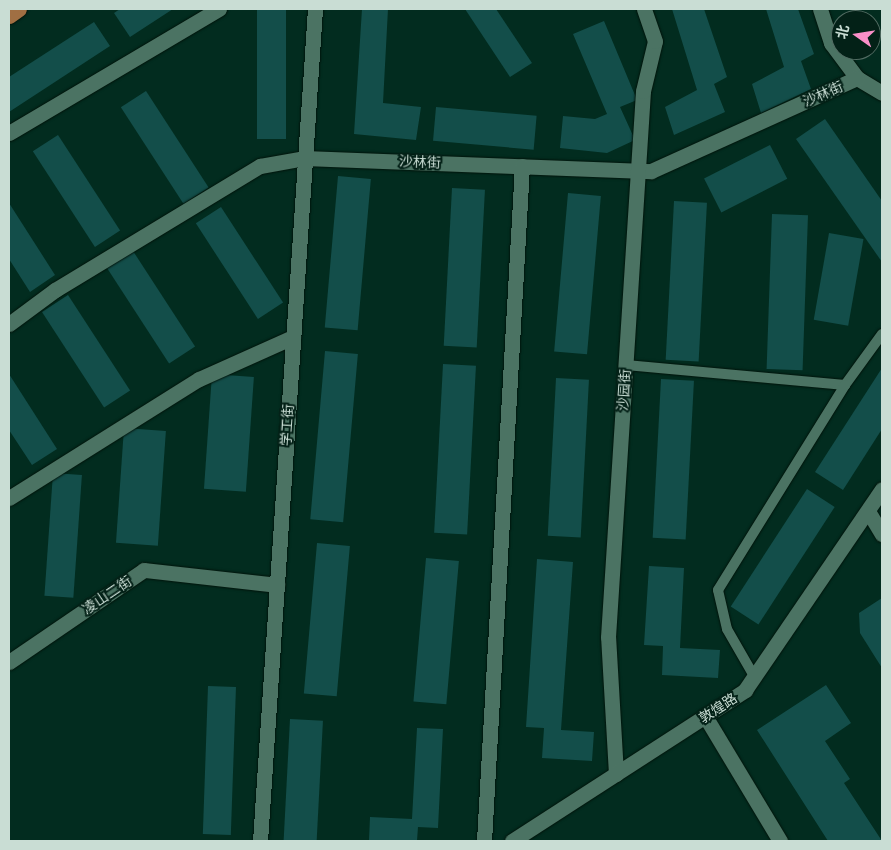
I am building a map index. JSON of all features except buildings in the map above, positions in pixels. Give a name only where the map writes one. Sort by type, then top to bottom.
[{"type":"main road","points":[[9,16],[19,9]]},
{"type":"street","points":[[9,133],[219,9]]},
{"type":"street","name":"学工街","points":[[260,841],[315,9]]},
{"type":"street","name":"沙园街","points":[[616,774],[608,636],[643,91],[655,41],[644,9]]},
{"type":"street","points":[[820,9],[830,43],[857,78],[882,93]]},
{"type":"street","name":"沙林街","points":[[9,324],[55,290],[260,166],[305,158],[651,171],[857,78]]},
{"type":"street","points":[[484,841],[522,166]]},
{"type":"street","points":[[9,498],[199,379],[293,337]]},
{"type":"street","name":"敦煌路","points":[[514,841],[745,690],[882,489]]},
{"type":"street","points":[[868,511],[882,534]]},
{"type":"street","name":"凌山二街","points":[[9,662],[144,570],[277,585]]},
{"type":"street","points":[[705,716],[780,841]]},
{"type":"lane","points":[[754,676],[727,629],[718,590],[845,384],[882,334]]},
{"type":"lane","points":[[626,365],[845,384]]}]
